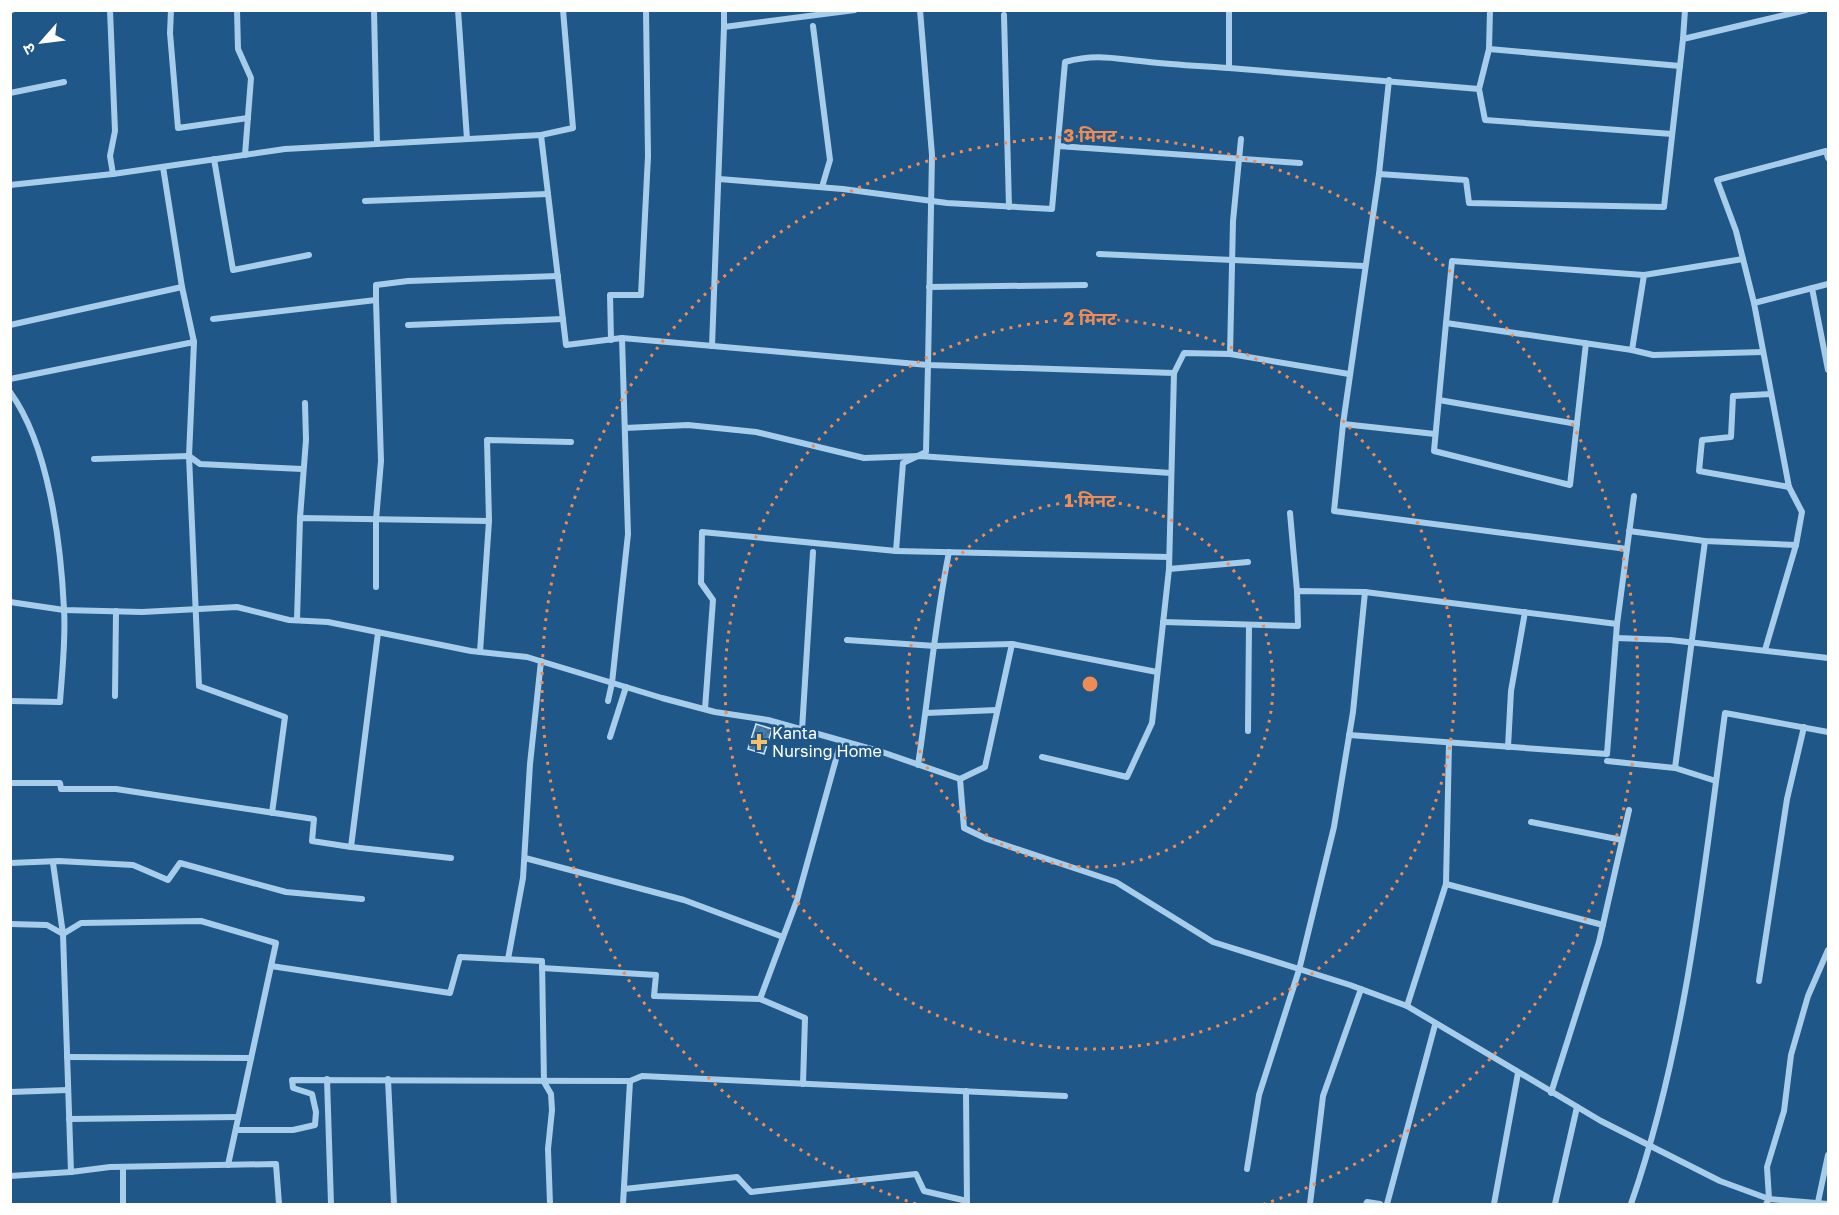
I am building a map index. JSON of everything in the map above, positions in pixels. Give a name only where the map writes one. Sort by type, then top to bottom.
[{"type":"street","points":[[110,10],[115,131],[110,156],[113,174]]},
{"type":"street","points":[[171,10],[170,33],[178,128],[248,118]]},
{"type":"street","points":[[237,10],[238,50],[251,78],[245,154]]},
{"type":"street","points":[[374,10],[378,144]]},
{"type":"street","points":[[458,10],[467,139]]},
{"type":"street","points":[[10,185],[113,174],[285,149],[541,135],[573,128],[563,10]]},
{"type":"street","points":[[611,340],[610,295],[641,295],[648,156],[646,10]]},
{"type":"street","points":[[712,346],[724,10]]},
{"type":"street","points":[[724,27],[855,10]]},
{"type":"street","points":[[896,551],[903,464],[926,452],[932,155],[920,10]]},
{"type":"street","points":[[1229,10],[1229,68]]},
{"type":"street","points":[[1490,10],[1489,49],[1479,89],[1485,120],[1672,134]]},
{"type":"street","points":[[1379,174],[1466,180],[1469,203],[1664,207],[1685,10]]},
{"type":"street","points":[[1683,39],[1806,10]]},
{"type":"street","points":[[1004,15],[1009,207]]},
{"type":"street","points":[[813,26],[830,160],[822,187]]},
{"type":"street","points":[[1489,49],[1680,66]]},
{"type":"street","points":[[719,179],[822,187],[931,201],[1052,210],[1065,62],[1086,56],[1479,89]]},
{"type":"street","points":[[1389,80],[1379,174],[1349,374],[1334,511],[1627,549]]},
{"type":"street","points":[[10,93],[64,82]]},
{"type":"street","points":[[541,135],[566,345],[622,338],[928,365],[1174,373]]},
{"type":"street","points":[[1230,354],[1233,258],[1241,139]]},
{"type":"street","points":[[1058,146],[1300,163]]},
{"type":"street","points":[[1766,650],[1796,545],[1802,512],[1789,487],[1754,303],[1743,259],[1717,180],[1826,151],[1828,158]]},
{"type":"street","points":[[214,159],[232,270],[309,255]]},
{"type":"street","points":[[163,167],[182,287],[194,342],[189,456],[199,686],[285,717],[272,813]]},
{"type":"street","points":[[365,201],[548,194]]},
{"type":"street","points":[[1099,254],[1233,258],[1364,266]]},
{"type":"street","points":[[1586,343],[1570,485],[1434,451],[1452,261],[1644,275],[1743,259]]},
{"type":"street","points":[[1632,350],[1644,275]]},
{"type":"street","points":[[375,587],[376,520],[381,461],[376,285],[408,281],[558,276]]},
{"type":"street","points":[[1754,303],[1828,284]]},
{"type":"street","points":[[930,287],[1085,285]]},
{"type":"street","points":[[10,325],[182,287]]},
{"type":"street","points":[[1812,288],[1828,370]]},
{"type":"street","points":[[213,319],[376,300]]},
{"type":"street","points":[[408,325],[563,319]]},
{"type":"street","points":[[1446,323],[1653,355],[1763,352]]},
{"type":"street","points":[[608,701],[612,683],[628,534],[622,338]]},
{"type":"street","points":[[10,379],[194,342]]},
{"type":"street","points":[[1042,757],[1127,777],[1152,723],[1169,569],[1174,373],[1184,353],[1230,354],[1349,374]]},
{"type":"street","points":[[10,392],[23,410],[47,477],[64,610],[60,702],[10,701]]},
{"type":"street","points":[[1771,394],[1733,396],[1731,436],[1702,440],[1700,471],[1789,487]]},
{"type":"street","points":[[1439,400],[1577,424]]},
{"type":"street","points":[[297,620],[302,469],[306,440],[305,403]]},
{"type":"street","points":[[1343,424],[1436,434]]},
{"type":"street","points":[[625,428],[688,425],[756,432],[864,458],[919,456],[1171,473]]},
{"type":"street","points":[[480,652],[489,521],[487,440],[571,442]]},
{"type":"street","points":[[94,459],[189,456],[200,464],[302,469]]},
{"type":"street","points":[[1349,735],[1607,754],[1617,624],[1634,496]]},
{"type":"street","points":[[1163,622],[1298,626],[1290,513]]},
{"type":"street","points":[[300,518],[489,521]]},
{"type":"street","points":[[1629,531],[1705,541],[1796,545]]},
{"type":"street","points":[[705,709],[713,600],[701,583],[702,532],[896,551],[1169,557]]},
{"type":"street","points":[[1675,768],[1705,541]]},
{"type":"street","points":[[802,730],[813,552]]},
{"type":"street","points":[[918,765],[935,646],[935,620],[948,552]]},
{"type":"street","points":[[1169,569],[1248,562]]},
{"type":"street","points":[[1297,591],[1365,592],[1617,624]]},
{"type":"street","points":[[1247,1169],[1259,1095],[1299,970],[1334,827],[1349,735],[1365,592]]},
{"type":"street","points":[[10,602],[64,610],[116,611],[237,607],[297,620],[328,622],[480,652],[527,657],[705,709],[768,720],[960,779],[985,767],[1012,644]]},
{"type":"street","points":[[115,696],[116,611]]},
{"type":"street","points":[[1508,747],[1511,692],[1525,612]]},
{"type":"street","points":[[1248,731],[1250,625]]},
{"type":"street","points":[[351,847],[378,633]]},
{"type":"street","points":[[1616,638],[1693,642],[1828,658]]},
{"type":"street","points":[[847,640],[935,646],[1012,644],[1157,672]]},
{"type":"street","points":[[508,959],[525,858],[530,764],[541,661]]},
{"type":"street","points":[[610,737],[626,687]]},
{"type":"street","points":[[926,713],[998,710]]},
{"type":"street","points":[[1631,1204],[1651,1146],[1685,994],[1725,713],[1828,732]]},
{"type":"street","points":[[1759,981],[1787,799],[1804,727]]},
{"type":"street","points":[[760,999],[797,900],[842,741]]},
{"type":"street","points":[[1407,1006],[1446,884],[1449,743]]},
{"type":"street","points":[[1607,760],[1675,768],[1716,781]]},
{"type":"street","points":[[960,779],[964,828],[987,839],[1116,882],[1213,942],[1407,1006],[1551,1093],[1720,1181],[1768,1202],[1828,1204]]},
{"type":"street","points":[[10,783],[60,783],[61,789],[116,789],[314,819],[312,841],[451,858]]},
{"type":"street","points":[[1551,1093],[1603,925],[1629,810]]},
{"type":"street","points":[[1531,822],[1622,840]]},
{"type":"street","points":[[525,858],[684,900],[783,938]]},
{"type":"street","points":[[10,863],[133,865],[168,880],[180,863],[286,892],[362,899]]},
{"type":"street","points":[[53,863],[63,934],[71,1172]]},
{"type":"street","points":[[1446,884],[1603,925]]},
{"type":"street","points":[[63,934],[81,923],[201,921],[276,943],[228,1165]]},
{"type":"street","points":[[10,924],[47,924],[63,934]]},
{"type":"street","points":[[1768,1202],[1767,1167],[1784,1111],[1791,1055],[1808,996],[1828,950]]},
{"type":"street","points":[[271,966],[450,993],[460,957],[542,961],[544,1082],[551,1094],[552,1110],[548,1149],[550,1204]]},
{"type":"street","points":[[542,968],[656,975],[654,996],[760,999],[805,1018],[803,1084]]},
{"type":"street","points":[[1310,1204],[1323,1096],[1361,989]]},
{"type":"street","points":[[1387,1204],[1436,1025]]},
{"type":"street","points":[[67,1057],[251,1058]]},
{"type":"street","points":[[1494,1204],[1518,1072]]},
{"type":"street","points":[[236,1130],[293,1130],[315,1125],[316,1112],[312,1094],[293,1088],[292,1080],[544,1082],[630,1081],[642,1076],[1065,1096]]},
{"type":"street","points":[[327,1079],[331,1204]]},
{"type":"street","points":[[388,1079],[394,1204]]},
{"type":"street","points":[[623,1204],[630,1081]]},
{"type":"street","points":[[10,1092],[68,1090]]},
{"type":"street","points":[[624,1189],[737,1177],[751,1192],[916,1174],[924,1191],[967,1203],[966,1091]]},
{"type":"street","points":[[1555,1204],[1577,1107]]},
{"type":"street","points":[[69,1119],[238,1117]]},
{"type":"street","points":[[1818,1202],[1828,1155]]},
{"type":"street","points":[[10,1176],[123,1167],[276,1164],[279,1204]]},
{"type":"street","points":[[123,1167],[123,1204]]},
{"type":"street","points":[[1366,1204],[1367,1202],[1380,1204]]},
{"type":"building","points":[[756,724],[772,729],[764,754],[748,749]]},
{"type":"place","name":"Kanta Nursing Home","points":[[759,742]]}]
